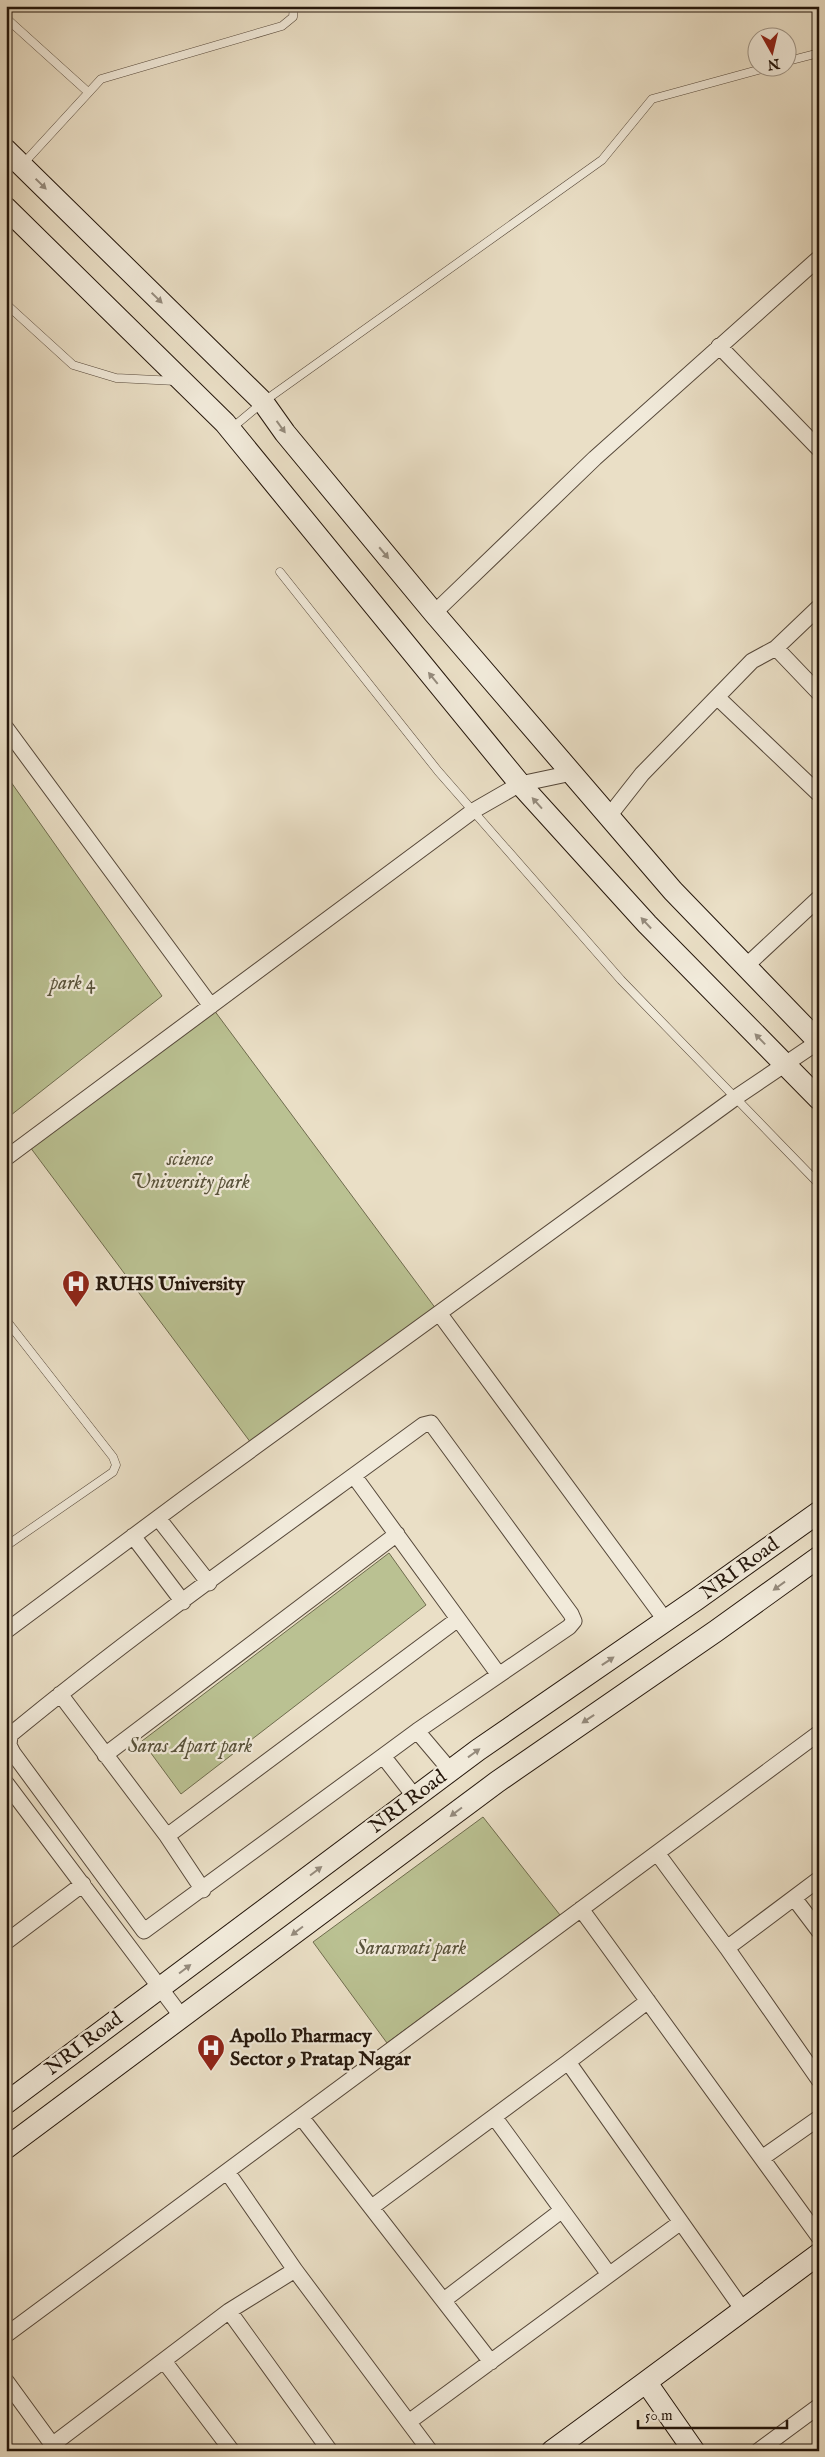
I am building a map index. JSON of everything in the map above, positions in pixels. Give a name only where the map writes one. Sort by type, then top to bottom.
[{"type":"street","points":[[6,150],[263,402],[285,432],[434,613],[673,891],[747,965],[819,1042],[735,1098],[133,1536],[6,1631]]},
{"type":"street","points":[[6,208],[230,429],[520,784],[648,924],[819,1099]]},
{"type":"street","points":[[434,613],[595,458],[819,258]]},
{"type":"street","points":[[719,346],[819,449]]},
{"type":"street","points":[[609,816],[642,774],[752,661],[776,648],[819,607]]},
{"type":"street","points":[[776,648],[819,693]]},
{"type":"street","points":[[717,697],[819,794]]},
{"type":"street","points":[[6,728],[211,1006]]},
{"type":"street","points":[[6,1158],[473,811],[520,784],[572,773]]},
{"type":"street","points":[[747,965],[819,898]]},
{"type":"street","points":[[439,1313],[666,1621]]},
{"type":"street","points":[[431,1423],[571,1614],[574,1621],[569,1627],[417,1731],[144,1931],[19,1761],[9,1745],[10,1736],[60,1694],[354,1476],[423,1425],[431,1423]]},
{"type":"street","points":[[354,1476],[499,1675]]},
{"type":"street","name":"NRI Road","points":[[6,2103],[450,1770],[666,1621],[819,1512]]},
{"type":"street","points":[[158,1518],[209,1582]]},
{"type":"street","points":[[106,1755],[397,1534]]},
{"type":"street","points":[[133,1536],[183,1602]]},
{"type":"street","name":"NRI Road","points":[[6,2148],[497,1782],[716,1632],[819,1557]]},
{"type":"street","points":[[167,1836],[458,1619]]},
{"type":"street","points":[[60,1694],[167,1836],[202,1890]]},
{"type":"street","points":[[417,1731],[450,1770]]},
{"type":"street","points":[[6,2335],[228,2173],[819,1733]]},
{"type":"street","points":[[383,1756],[415,1797]]},
{"type":"street","points":[[6,1782],[182,2017]]},
{"type":"street","points":[[657,1852],[819,2080]]},
{"type":"street","points":[[727,1948],[819,1879]]},
{"type":"street","points":[[6,1942],[83,1884]]},
{"type":"street","points":[[794,1898],[819,1932]]},
{"type":"street","points":[[581,1909],[819,2236]]},
{"type":"street","points":[[372,2207],[494,2118],[648,2001]]},
{"type":"street","points":[[568,2062],[743,2310]]},
{"type":"street","points":[[301,2117],[491,2362]]},
{"type":"street","points":[[494,2118],[608,2273]]},
{"type":"street","points":[[762,2158],[819,2118]]},
{"type":"street","points":[[228,2173],[295,2270],[410,2421],[430,2451]]},
{"type":"street","points":[[444,2300],[562,2211]]},
{"type":"street","points":[[410,2421],[608,2273],[680,2222]]},
{"type":"street","points":[[552,2451],[819,2254]]},
{"type":"street","points":[[6,2380],[54,2448],[229,2311],[295,2270]]},
{"type":"street","points":[[229,2311],[330,2451]]},
{"type":"street","points":[[164,2361],[232,2451]]},
{"type":"street","points":[[646,2382],[694,2451]]},
{"type":"street","points":[[758,2451],[816,2412]]},
{"type":"lane","points":[[22,165],[101,79],[282,26],[293,17],[294,6]]},
{"type":"lane","points":[[6,18],[88,92]]},
{"type":"lane","points":[[798,58],[819,53]]},
{"type":"lane","points":[[230,429],[263,402],[602,160],[652,99],[748,73]]},
{"type":"lane","points":[[6,304],[73,365],[116,378],[183,381]]},
{"type":"lane","points":[[280,572],[438,771],[621,980],[819,1184]]},
{"type":"lane","points":[[6,1320],[113,1457],[116,1465],[113,1472],[6,1546]]},
{"type":"green space","name":"park 4","points":[[6,775],[162,996],[6,1119]]},
{"type":"green space","name":"science University park","points":[[211,1006],[439,1313],[254,1447],[27,1143]]},
{"type":"green space","name":"Saras Apart park","points":[[389,1553],[426,1605],[181,1794],[142,1741]]},
{"type":"green space","name":"Saraswati park","points":[[483,1817],[560,1915],[387,2043],[313,1942]]},
{"type":"place","name":"RUHS University","points":[[76,1308]]},
{"type":"place","name":"Apollo Pharmacy Sector 9 Pratap Nagar","points":[[211,2072]]}]
